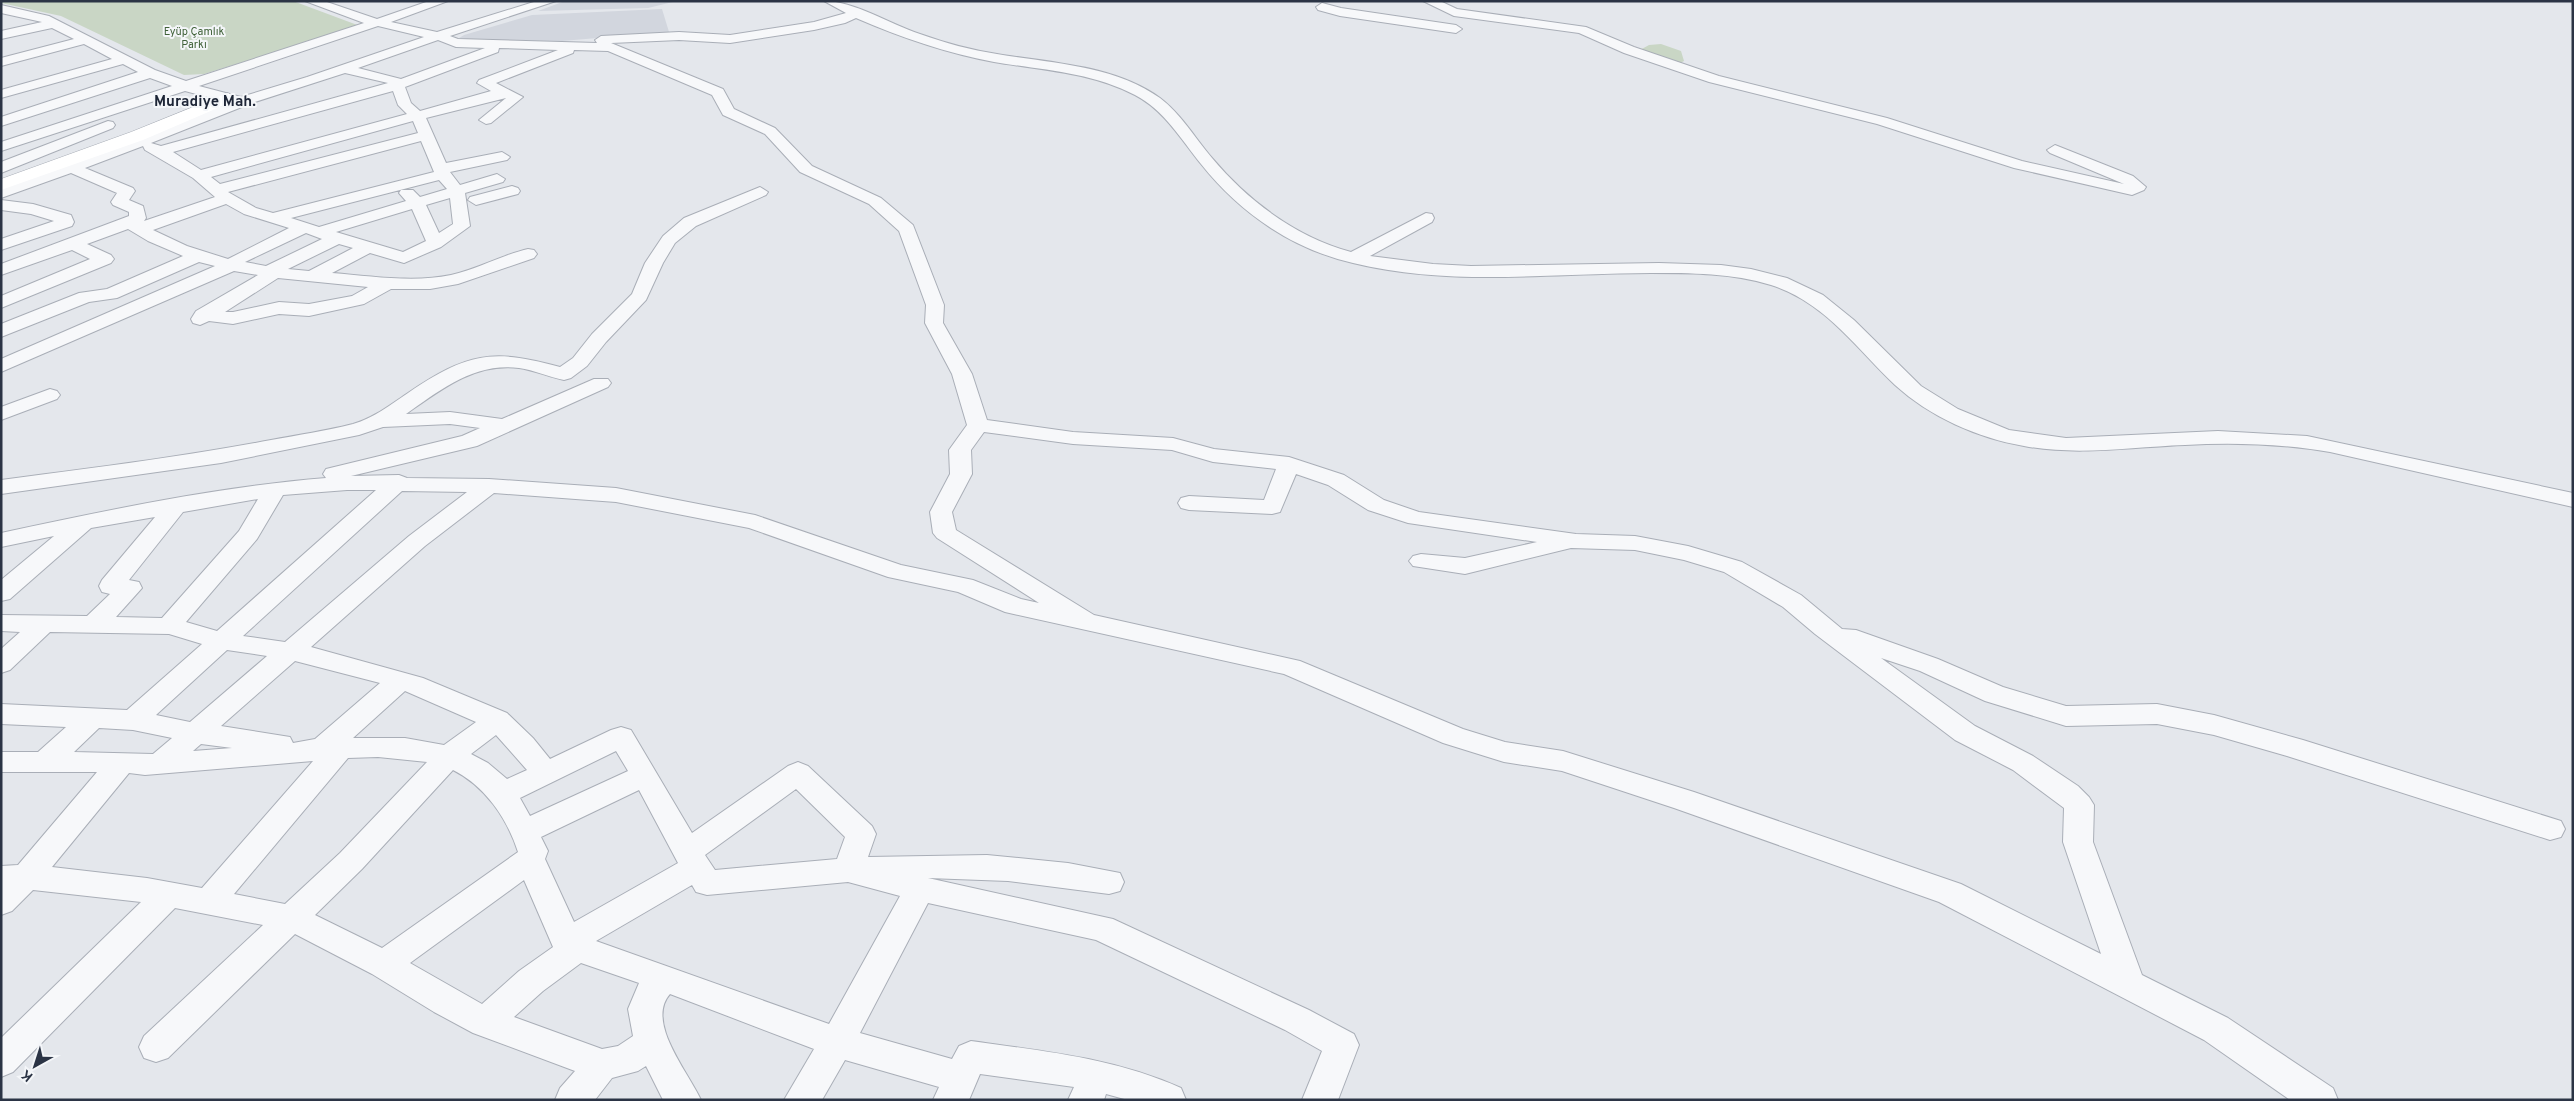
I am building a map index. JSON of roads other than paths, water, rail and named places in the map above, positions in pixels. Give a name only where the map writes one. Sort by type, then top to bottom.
[{"type":"street","points":[[311,1],[375,22],[438,36],[456,43],[610,47],[718,92],[728,112],[755,126],[770,131],[806,169],[874,202],[908,229],[935,305],[934,323],[962,374],[978,425]]},
{"type":"street","points":[[1,147],[442,1]]},
{"type":"street","points":[[1,185],[235,99],[344,69],[438,36],[550,1]]},
{"type":"street","points":[[1429,1],[1454,12],[1582,30],[1629,50],[1714,79],[1882,121],[2019,166],[2097,181],[2118,188],[2132,190],[2138,187],[2133,182],[2108,173],[2075,156],[2055,150]]},
{"type":"street","points":[[548,46],[679,36],[730,38],[814,26],[841,20],[848,6],[920,38],[973,54],[1090,73],[1124,84],[1150,98],[1172,115],[1216,172],[1246,201],[1287,233],[1318,248],[1353,258],[1447,272],[1595,267],[1727,270],[1780,281],[1811,293],[1839,317],[1908,386],[1954,415],[2002,435],[2056,445],[2130,443],[2174,439],[2300,441],[2573,500]]},
{"type":"street","points":[[1322,7],[1340,12],[1456,29]]},
{"type":"street","points":[[1,9],[45,19],[101,50],[145,70],[205,93],[245,102],[1,193]]},
{"type":"street","points":[[1,35],[59,27]]},
{"type":"street","points":[[1,46],[59,27]]},
{"type":"street","points":[[1,62],[84,40]]},
{"type":"street","points":[[160,151],[397,85],[504,44]]},
{"type":"street","points":[[199,175],[412,111],[578,46]]},
{"type":"street","points":[[84,55],[101,50]]},
{"type":"street","points":[[1,94],[123,60]]},
{"type":"street","points":[[344,69],[384,77],[396,82],[457,198],[462,226],[434,243],[360,281]]},
{"type":"street","points":[[1,109],[145,70]]},
{"type":"street","points":[[1,122],[145,70]]},
{"type":"street","points":[[484,83],[516,97],[486,120]]},
{"type":"street","points":[[185,167],[412,111],[505,92]]},
{"type":"street","points":[[1,168],[126,118],[205,93]]},
{"type":"street","points":[[1,270],[68,245],[134,226],[221,194],[425,136]]},
{"type":"street","points":[[139,142],[160,151],[199,175],[221,194],[250,211],[335,239],[404,258]]},
{"type":"street","points":[[1,154],[30,157]]},
{"type":"street","points":[[271,218],[442,171],[502,157]]},
{"type":"street","points":[[70,168],[127,191],[120,202],[137,209],[138,218],[134,226]]},
{"type":"street","points":[[457,198],[498,179]]},
{"type":"street","points":[[399,184],[417,203],[434,243]]},
{"type":"street","points":[[1,366],[135,306],[233,265],[236,260],[311,230],[417,203],[512,191]]},
{"type":"street","points":[[1,487],[221,456],[359,429],[380,421],[449,374],[487,363],[518,362],[564,374],[580,362],[598,338],[640,296],[654,263],[669,240],[690,222],[760,192]]},
{"type":"street","points":[[1,205],[33,209],[65,219],[66,222],[1,245]]},
{"type":"street","points":[[1353,258],[1426,218]]},
{"type":"street","points":[[134,226],[198,256],[233,265],[270,273],[386,284],[415,285],[452,280],[528,254]]},
{"type":"street","points":[[335,239],[270,273],[198,322],[233,318],[279,308],[309,310],[358,300],[386,284]]},
{"type":"street","points":[[1,304],[105,258],[75,245],[68,245]]},
{"type":"street","points":[[312,278],[368,247]]},
{"type":"street","points":[[1,331],[85,297],[110,294],[198,256]]},
{"type":"street","points":[[1,304],[33,319]]},
{"type":"street","points":[[1,540],[84,522],[275,489],[469,441],[601,383]]},
{"type":"street","points":[[1,414],[50,395]]},
{"type":"street","points":[[380,421],[450,418],[502,425]]},
{"type":"street","points":[[978,425],[1073,438],[1173,444],[1214,455],[1289,464],[1336,480],[1376,505],[1416,518],[1576,540],[1635,543],[1688,553],[1733,567],[1792,601],[1824,628],[1965,732],[2023,763],[2068,794],[2079,805],[2078,842],[2110,937],[2129,984]]},
{"type":"street","points":[[978,425],[960,450],[961,474],[941,512],[945,533],[1086,622]]},
{"type":"street","points":[[1189,503],[1272,507],[1289,464]]},
{"type":"street","points":[[275,489],[347,483],[398,482],[616,495],[755,522],[815,545],[896,572],[964,585],[1014,606],[1291,667],[1452,736],[1504,752],[1563,761],[1703,807],[1950,894],[2216,1029],[2320,1100]]},
{"type":"street","points":[[132,720],[398,482]]},
{"type":"street","points":[[160,764],[417,541],[488,486]]},
{"type":"street","points":[[169,626],[249,534],[275,489]]},
{"type":"street","points":[[95,623],[130,588],[111,586],[175,507]]},
{"type":"street","points":[[1,593],[84,522]]},
{"type":"street","points":[[1421,561],[1465,566],[1576,540]]},
{"type":"street","points":[[1,623],[95,623],[169,626],[222,641],[289,651],[400,680],[414,684],[497,720],[523,745],[545,773]]},
{"type":"street","points":[[1,664],[44,623]]},
{"type":"street","points":[[1824,628],[1929,665],[1994,694],[2066,716],[2157,714],[2214,725],[2293,747],[2550,829]]},
{"type":"street","points":[[209,902],[330,750],[400,680]]},
{"type":"street","points":[[1,714],[132,720],[196,733],[330,750]]},
{"type":"street","points":[[45,762],[93,718]]},
{"type":"street","points":[[156,1047],[351,861],[449,756],[497,720]]},
{"type":"street","points":[[502,794],[621,737],[645,775],[706,883],[848,870],[946,866],[1035,870],[1109,882]]},
{"type":"street","points":[[5,766],[45,762],[122,762],[145,765],[330,750],[392,747],[449,756],[480,771],[502,794],[572,945],[837,1042],[956,1089],[971,1057],[1091,1088],[1152,1091],[1168,1100]]},
{"type":"street","points":[[1,902],[14,877],[122,762]]},
{"type":"street","points":[[485,1022],[572,945],[692,860],[798,773],[861,834],[848,870]]},
{"type":"street","points":[[384,964],[527,845],[645,775]]},
{"type":"street","points":[[848,870],[920,889],[1102,928],[1297,1020],[1342,1045],[1320,1100]]},
{"type":"street","points":[[14,877],[169,894],[292,918],[384,964],[446,1002],[485,1022],[602,1064],[626,1060],[651,1043]]},
{"type":"street","points":[[802,1100],[837,1042],[920,889]]},
{"type":"street","points":[[1,1061],[169,894]]},
{"type":"street","points":[[665,978],[646,1000],[647,1024],[651,1043],[683,1100]]},
{"type":"street","points":[[573,1100],[602,1064]]},
{"type":"district","name":"Muradiye Mah.","points":[[205,101]]},
{"type":"park label","name":"Eyüp Çamlık Parkı","points":[[194,37]]}]
